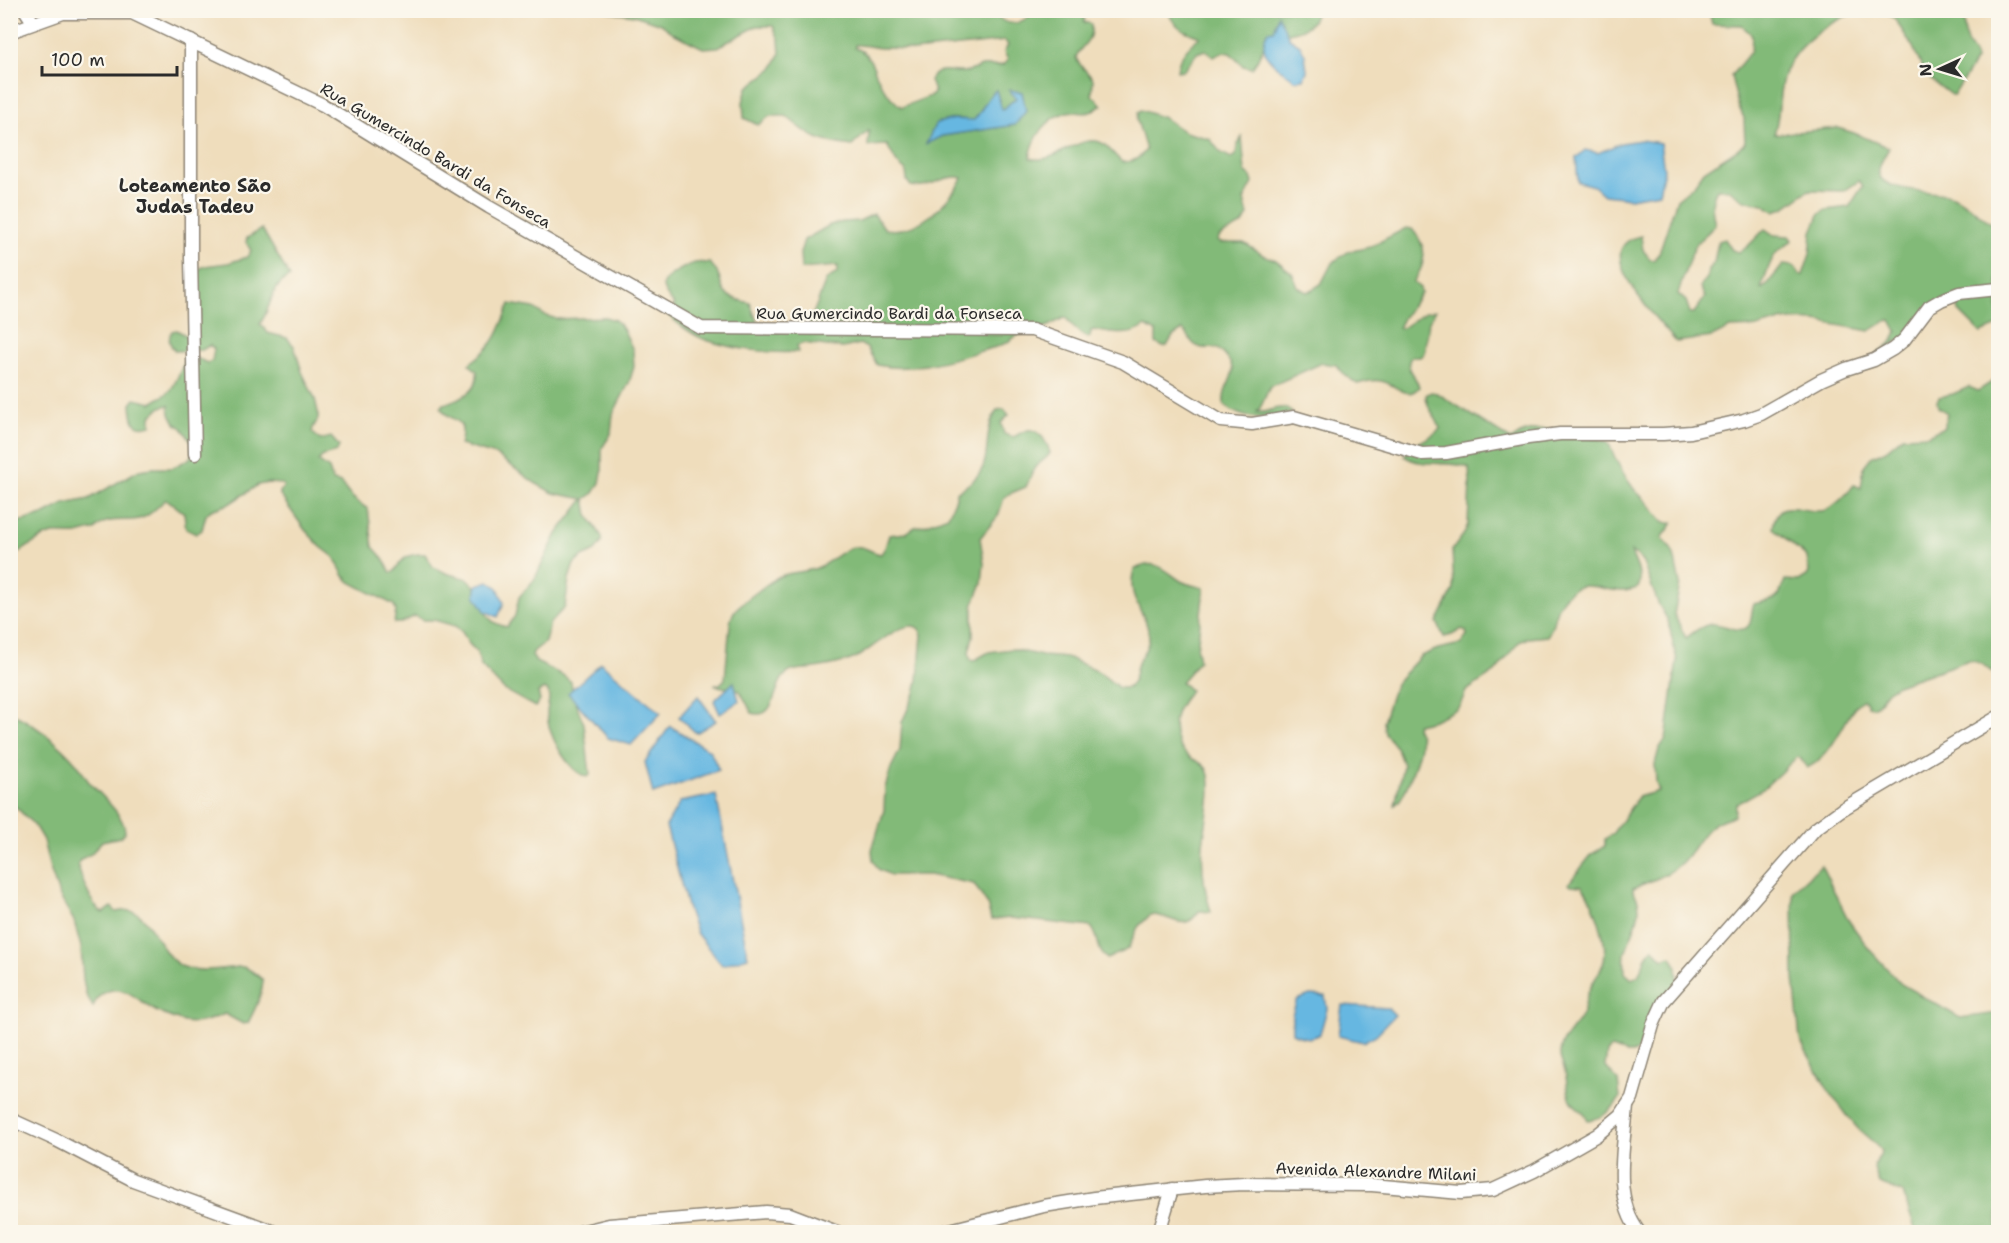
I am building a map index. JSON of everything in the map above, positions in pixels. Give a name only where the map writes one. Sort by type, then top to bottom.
[{"type":"street","points":[[25,10],[33,22]]},
{"type":"street","name":"Rua Gumercindo Bardi da Fonseca","points":[[10,32],[63,13],[132,13],[322,105],[489,207],[701,328],[1032,330],[1123,362],[1221,421],[1252,424],[1294,417],[1422,454],[1446,453],[1560,434],[1690,432],[1744,420],[1761,414],[1821,380],[1874,360],[1893,349],[1904,340],[1929,307],[1941,300],[1959,293],[1998,289]]},
{"type":"street","points":[[191,41],[191,247],[195,454]]},
{"type":"street","name":"Avenida Alexandre Milani","points":[[942,1233],[1044,1206],[1172,1189],[1244,1184],[1330,1184],[1372,1185],[1461,1193],[1493,1190],[1534,1171],[1609,1127],[1627,1106],[1632,1098],[1653,1025],[1664,1001],[1736,922],[1810,834],[1841,810],[1998,717]]},
{"type":"street","points":[[1627,1106],[1622,1184],[1630,1221],[1639,1233]]},
{"type":"street","points":[[10,1119],[133,1180],[275,1233]]},
{"type":"street","points":[[1160,1233],[1172,1189]]},
{"type":"street","points":[[580,1233],[609,1225],[766,1212],[790,1214],[837,1233]]},
{"type":"green space","points":[[998,10],[999,18],[1013,23],[1022,21],[1034,11],[1092,11],[1085,15],[1084,22],[1091,24],[1090,35],[1076,57],[1093,79],[1092,95],[1102,105],[1087,113],[1067,112],[1053,119],[1042,129],[1034,143],[1030,158],[1049,157],[1078,144],[1096,141],[1105,145],[1122,162],[1136,159],[1146,150],[1137,120],[1138,112],[1141,110],[1164,118],[1185,132],[1210,139],[1220,152],[1231,158],[1236,155],[1242,137],[1245,172],[1251,177],[1253,183],[1244,200],[1248,215],[1243,224],[1220,236],[1217,241],[1244,243],[1276,260],[1292,273],[1298,287],[1306,292],[1321,284],[1332,263],[1348,252],[1370,247],[1406,228],[1412,229],[1421,242],[1424,255],[1421,268],[1413,282],[1420,288],[1421,293],[1398,328],[1402,328],[1426,312],[1435,311],[1429,322],[1424,353],[1420,357],[1411,357],[1408,366],[1419,387],[1410,393],[1378,380],[1357,384],[1336,365],[1322,363],[1271,386],[1257,412],[1285,408],[1292,413],[1248,417],[1224,405],[1224,396],[1232,371],[1226,357],[1217,348],[1198,346],[1183,330],[1173,336],[1167,346],[1163,347],[1156,343],[1156,332],[1146,326],[1127,333],[1093,330],[1088,338],[1075,329],[1065,317],[1049,326],[1018,335],[996,347],[937,363],[906,367],[877,365],[867,348],[860,344],[843,348],[803,343],[797,346],[798,352],[776,352],[739,348],[701,338],[685,329],[667,314],[675,306],[665,293],[663,285],[667,278],[676,272],[695,263],[710,263],[716,270],[724,292],[737,300],[750,303],[760,329],[778,331],[798,327],[810,322],[826,280],[837,273],[838,266],[801,269],[800,253],[804,240],[830,225],[859,221],[874,214],[885,229],[897,230],[909,227],[931,216],[949,198],[963,178],[950,178],[918,187],[911,186],[907,181],[906,171],[897,163],[887,145],[868,146],[869,130],[852,146],[816,138],[786,116],[770,116],[758,125],[744,118],[743,102],[747,88],[773,68],[780,54],[779,39],[773,26],[757,26],[718,47],[703,48],[661,24],[634,15],[606,11]],"holes":[[[1005,41],[1008,45],[1004,52],[1008,60],[1005,64],[982,66],[966,72],[941,71],[933,75],[930,80],[933,95],[902,107],[884,89],[865,53],[855,48],[855,45],[859,45],[914,51]],[[996,90],[1002,110],[1016,98],[1010,90],[1022,93],[1026,111],[1015,125],[942,136],[927,143],[936,123],[955,119],[974,120]]]},
{"type":"green space","points":[[1172,10],[1316,10],[1309,25],[1297,31],[1276,36],[1267,43],[1252,68],[1243,66],[1230,53],[1223,52],[1213,56],[1205,50],[1197,53],[1184,70],[1177,71],[1179,61],[1185,52],[1200,37],[1179,27],[1170,16]]},
{"type":"green space","points":[[1709,11],[1858,11],[1822,30],[1801,47],[1792,58],[1782,82],[1774,134],[1838,128],[1854,133],[1889,148],[1879,167],[1879,174],[1890,185],[1953,196],[1991,223],[1998,225],[1998,326],[1981,333],[1959,311],[1961,298],[1942,300],[1911,333],[1876,355],[1893,341],[1897,331],[1891,320],[1869,331],[1816,321],[1784,320],[1760,327],[1730,328],[1712,337],[1676,342],[1631,285],[1623,269],[1620,254],[1626,243],[1641,236],[1643,250],[1650,259],[1654,260],[1659,253],[1677,199],[1694,185],[1704,171],[1745,144],[1744,118],[1738,105],[1731,76],[1751,51],[1752,35],[1741,25],[1712,24]],"holes":[[[1859,181],[1863,186],[1849,207],[1826,210],[1819,215],[1812,232],[1810,254],[1803,275],[1800,275],[1793,266],[1783,265],[1761,289],[1774,256],[1792,240],[1789,236],[1774,235],[1765,229],[1739,252],[1732,250],[1725,239],[1718,241],[1714,263],[1708,269],[1707,278],[1700,287],[1705,297],[1694,313],[1690,313],[1686,301],[1678,294],[1689,260],[1698,242],[1715,224],[1712,206],[1717,189],[1728,189],[1744,200],[1763,204],[1774,211],[1784,208],[1809,190],[1844,191]]]},
{"type":"green space","points":[[1884,11],[1964,11],[1966,38],[1976,60],[1954,95],[1925,75],[1913,47],[1896,21]]},
{"type":"green space","points":[[262,229],[290,277],[284,280],[275,291],[260,324],[268,333],[287,338],[294,346],[318,412],[318,419],[312,432],[320,440],[331,437],[339,446],[337,452],[323,456],[318,461],[329,469],[333,481],[341,483],[353,498],[368,509],[373,547],[383,558],[391,573],[406,557],[425,554],[433,567],[471,582],[491,620],[507,627],[515,616],[519,597],[534,580],[557,534],[584,499],[553,493],[496,455],[460,445],[462,429],[460,424],[441,408],[444,404],[472,390],[477,371],[469,364],[496,338],[510,304],[534,308],[544,315],[557,319],[605,317],[615,320],[623,329],[633,350],[634,367],[629,383],[613,414],[611,434],[602,448],[600,483],[594,493],[585,499],[588,515],[602,537],[602,542],[595,551],[574,564],[569,579],[565,607],[550,623],[545,642],[532,655],[536,662],[571,682],[574,699],[584,724],[590,775],[587,777],[572,767],[555,741],[548,722],[548,691],[544,689],[538,692],[540,701],[535,707],[504,690],[481,666],[477,652],[455,626],[434,620],[423,620],[415,616],[401,623],[394,623],[396,611],[394,605],[350,582],[344,576],[334,557],[305,530],[280,495],[284,486],[282,484],[258,485],[229,504],[211,510],[206,515],[202,530],[196,534],[186,529],[184,513],[165,500],[142,518],[106,522],[95,530],[79,534],[47,536],[11,556],[11,524],[43,515],[64,504],[89,499],[139,470],[172,468],[189,459],[193,452],[192,442],[182,428],[175,423],[170,414],[169,405],[161,407],[151,416],[151,425],[140,426],[134,422],[131,404],[135,399],[152,403],[169,392],[188,359],[195,358],[207,363],[212,361],[214,349],[210,345],[202,350],[175,351],[170,342],[170,334],[177,330],[192,339],[195,278],[199,269],[247,257],[251,251],[246,242],[247,238]]},
{"type":"green space","points":[[1998,378],[1998,678],[1982,664],[1969,660],[1897,685],[1885,693],[1878,704],[1873,707],[1868,706],[1866,701],[1862,700],[1855,706],[1829,749],[1815,763],[1807,768],[1797,757],[1763,789],[1736,804],[1734,816],[1721,820],[1709,828],[1684,861],[1674,869],[1633,888],[1639,906],[1625,954],[1625,973],[1632,979],[1638,976],[1647,955],[1653,948],[1663,959],[1670,956],[1673,958],[1677,967],[1678,980],[1637,1051],[1628,1053],[1612,1048],[1607,1052],[1605,1066],[1618,1081],[1620,1098],[1607,1113],[1588,1120],[1571,1100],[1560,1055],[1562,1044],[1582,1015],[1588,993],[1605,956],[1600,924],[1587,893],[1582,886],[1569,883],[1592,854],[1605,846],[1605,839],[1613,833],[1638,797],[1659,791],[1655,764],[1659,749],[1666,739],[1677,660],[1668,621],[1658,603],[1643,563],[1637,555],[1631,552],[1640,580],[1638,588],[1623,591],[1588,586],[1573,589],[1559,605],[1547,636],[1528,638],[1519,642],[1495,672],[1466,691],[1457,709],[1434,720],[1417,724],[1420,736],[1419,751],[1404,793],[1395,805],[1403,765],[1397,749],[1385,734],[1383,722],[1393,691],[1399,679],[1421,656],[1438,649],[1461,644],[1467,635],[1462,629],[1444,637],[1437,622],[1454,589],[1452,550],[1464,534],[1468,524],[1469,468],[1453,464],[1420,462],[1404,456],[1411,448],[1440,429],[1426,395],[1431,392],[1437,393],[1511,440],[1532,430],[1542,429],[1565,431],[1608,442],[1634,489],[1661,520],[1673,523],[1662,538],[1674,555],[1680,584],[1674,614],[1686,638],[1711,624],[1738,629],[1747,627],[1754,604],[1775,599],[1785,580],[1799,581],[1807,576],[1809,572],[1807,557],[1773,528],[1780,511],[1787,508],[1818,511],[1830,508],[1854,485],[1861,488],[1864,466],[1871,457],[1886,450],[1903,436],[1928,435],[1944,427],[1947,413],[1938,407],[1939,397],[1969,387],[1978,391]]},
{"type":"green space","points":[[1004,409],[1009,415],[1001,423],[1004,434],[1013,437],[1028,430],[1035,431],[1044,439],[1050,453],[1035,467],[1026,487],[1004,498],[998,516],[980,538],[984,563],[982,583],[973,606],[970,659],[973,661],[989,652],[1012,649],[1042,656],[1069,658],[1099,672],[1119,688],[1128,688],[1134,679],[1138,663],[1149,641],[1148,628],[1132,590],[1134,570],[1148,565],[1159,566],[1184,582],[1204,588],[1197,649],[1199,661],[1181,682],[1190,690],[1177,711],[1174,726],[1176,739],[1182,750],[1205,767],[1210,779],[1202,862],[1211,912],[1199,911],[1188,922],[1183,923],[1150,915],[1138,927],[1128,949],[1107,959],[1101,952],[1091,927],[1011,918],[991,920],[987,904],[974,884],[929,875],[890,875],[878,869],[873,860],[872,850],[884,810],[885,788],[900,750],[902,722],[915,693],[918,680],[922,635],[918,628],[911,626],[902,628],[849,661],[788,673],[779,684],[771,706],[760,714],[752,713],[740,691],[714,685],[720,684],[725,679],[730,624],[737,608],[778,577],[819,567],[855,547],[862,547],[881,554],[889,535],[906,533],[915,527],[948,516],[956,498],[956,492],[970,483],[984,464],[991,422],[997,410]]},
{"type":"green space","points":[[11,713],[47,735],[63,749],[122,820],[125,833],[121,837],[102,841],[91,854],[78,863],[84,883],[95,905],[103,913],[112,907],[116,912],[128,910],[137,913],[145,920],[171,958],[179,965],[203,970],[241,967],[256,974],[263,980],[258,1002],[248,1023],[243,1024],[225,1014],[200,1022],[184,1022],[157,1012],[131,994],[118,990],[102,994],[93,1007],[86,995],[81,947],[74,921],[59,895],[43,840],[34,825],[11,802],[14,792],[10,783]]},
{"type":"green space","points":[[1821,865],[1849,921],[1869,949],[1901,984],[1960,1018],[1998,1013],[1998,1232],[1916,1232],[1903,1193],[1879,1184],[1873,1165],[1881,1151],[1857,1128],[1832,1097],[1800,1040],[1794,978],[1793,891]]},
{"type":"water","points":[[1278,15],[1289,38],[1300,45],[1305,55],[1307,71],[1304,79],[1295,80],[1275,65],[1266,54],[1264,39],[1268,31],[1274,30]]},
{"type":"water","points":[[996,90],[1002,110],[1016,98],[1009,90],[1022,92],[1026,111],[1015,125],[942,136],[926,144],[936,123],[955,119],[974,120]]},
{"type":"water","points":[[1641,140],[1660,143],[1664,170],[1659,193],[1630,198],[1604,195],[1594,186],[1578,182],[1576,158],[1585,150],[1598,153],[1621,143]]},
{"type":"water","points":[[489,581],[498,588],[504,603],[498,617],[485,611],[475,595],[477,585]]},
{"type":"water","points":[[601,663],[661,713],[631,745],[608,738],[568,693]]},
{"type":"water","points":[[734,682],[739,701],[720,714],[714,701]]},
{"type":"water","points":[[698,696],[716,721],[696,733],[679,717]]},
{"type":"water","points":[[670,726],[710,751],[719,770],[653,794],[645,762]]},
{"type":"water","points":[[716,795],[748,957],[722,965],[697,934],[688,910],[666,826],[680,802]]},
{"type":"water","points":[[1310,995],[1325,996],[1327,1009],[1320,1034],[1306,1038],[1292,1033],[1292,1015],[1297,1000]]},
{"type":"water","points":[[1342,1005],[1388,1008],[1395,1015],[1376,1035],[1363,1042],[1338,1036]]},
{"type":"district","name":"Loteamento São Judas Tadeu","points":[[195,196]]}]
